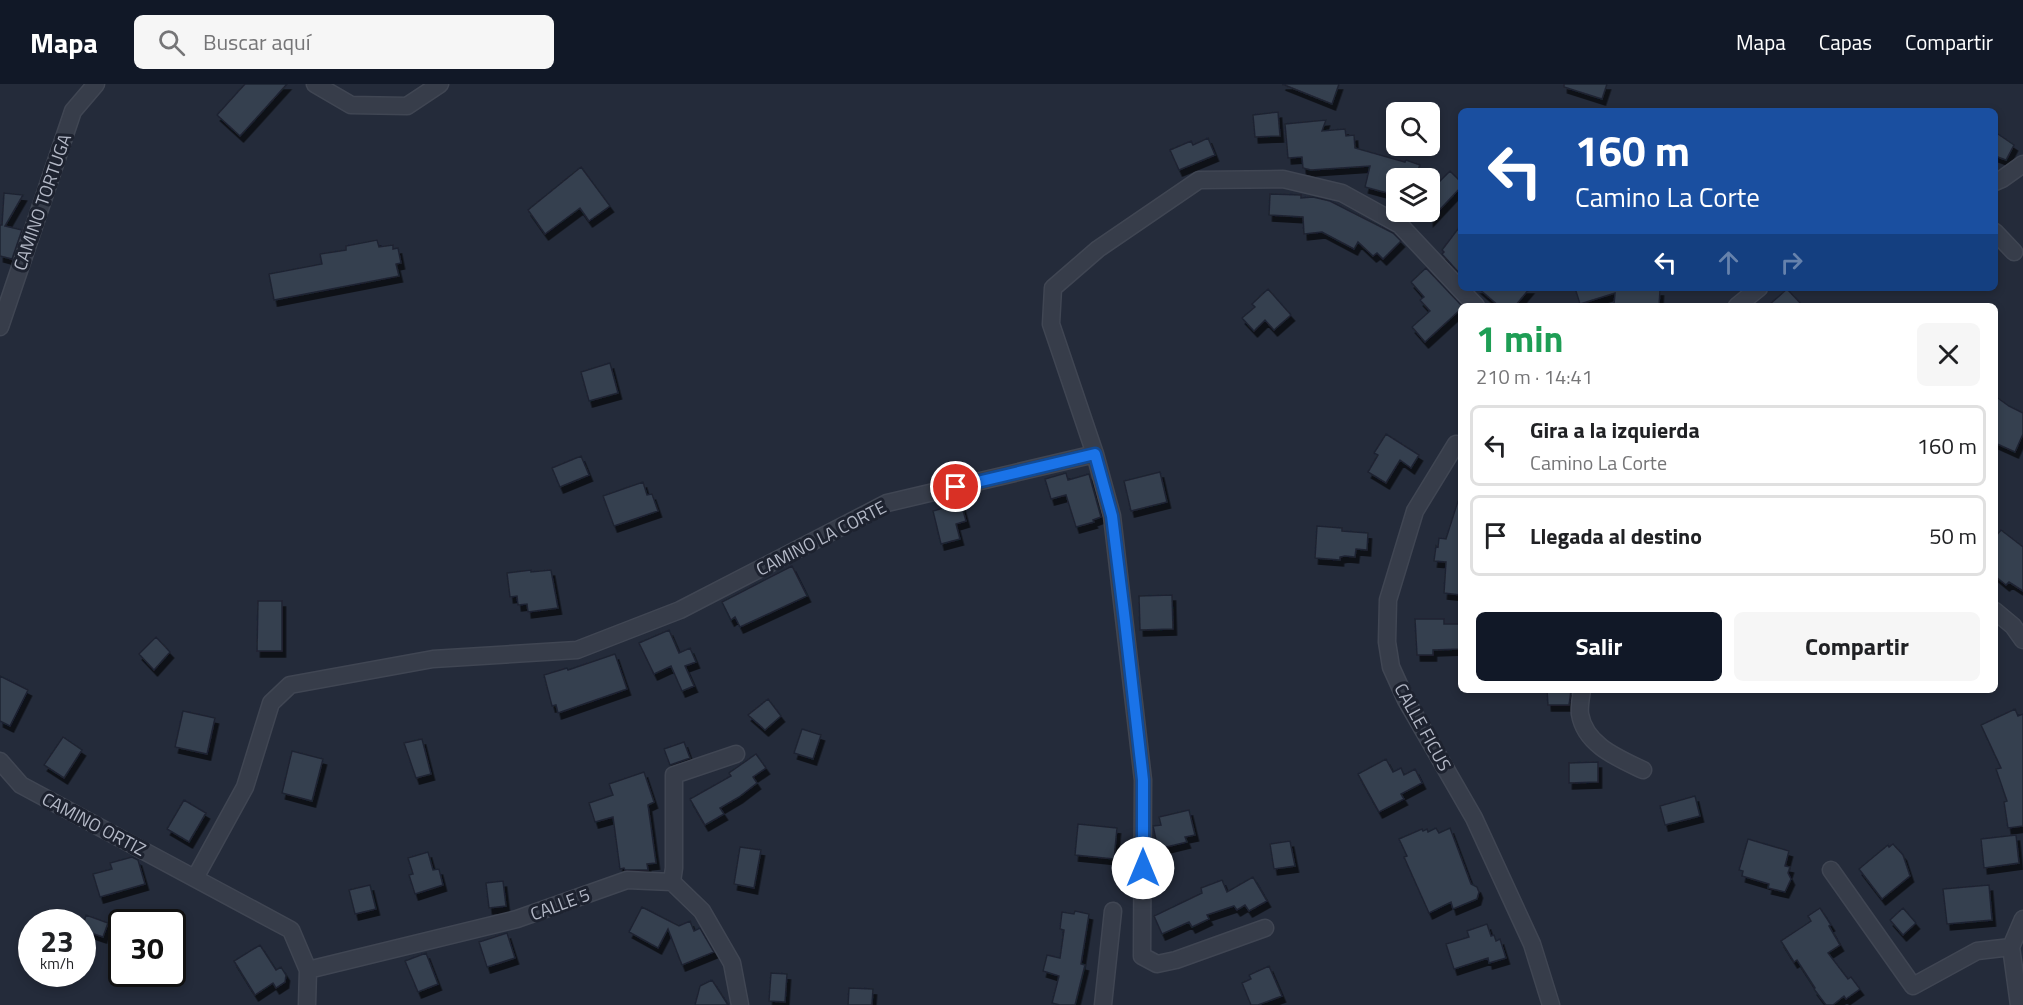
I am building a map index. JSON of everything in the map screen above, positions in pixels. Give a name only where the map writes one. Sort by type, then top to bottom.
[{"type":"street","name":"CAMINO TORTUGA","points":[[0,327],[73,111],[96,84]]},
{"type":"street","points":[[315,84],[351,105],[406,106],[440,84]]},
{"type":"street","points":[[1998,180],[2023,164]]},
{"type":"street","points":[[1265,928],[1176,960],[1157,964],[1142,956],[1143,780],[1112,516],[1095,454],[1051,324],[1053,288],[1098,249],[1199,180],[1283,179],[1342,193],[1400,225],[1458,287]]},
{"type":"street","points":[[1998,235],[2014,252]]},
{"type":"street","points":[[1462,291],[1473,303]]},
{"type":"street","points":[[1741,303],[1755,291]]},
{"type":"street","name":"CALLE FICUS","points":[[1456,444],[1415,511],[1388,600],[1387,642],[1391,667],[1406,699],[1474,818],[1532,944],[1551,1005]]},
{"type":"street","name":"CAMINO LA CORTE","points":[[195,878],[244,787],[271,703],[290,686],[433,659],[577,650],[680,610],[887,503],[1095,454]]},
{"type":"street","points":[[1998,614],[2013,626],[2023,640]]},
{"type":"street","points":[[1582,693],[1580,714],[1589,737],[1618,758],[1643,770]]},
{"type":"street","points":[[736,754],[674,775],[672,882],[702,911],[732,963],[740,1005]]},
{"type":"street","name":"CAMINO ORTIZ","points":[[0,761],[21,785],[195,878]]},
{"type":"street","points":[[1831,870],[1913,986],[1977,951],[2011,947]]},
{"type":"street","points":[[195,878],[291,930],[308,970],[307,1005]]},
{"type":"street","name":"CALLE 5","points":[[308,970],[517,919],[627,880],[672,882]]},
{"type":"street","points":[[1103,1005],[1113,911]]},
{"type":"street","points":[[2019,1005],[2011,947],[2023,919]]},
{"type":"building","points":[[245,84],[287,84],[240,136],[217,115]]},
{"type":"building","points":[[1282,84],[1339,84],[1332,104]]},
{"type":"building","points":[[1564,84],[1607,84],[1602,99],[1564,87]]},
{"type":"building","points":[[1278,112],[1280,136],[1255,137],[1253,115]]},
{"type":"building","points":[[1326,120],[1322,131],[1345,129],[1346,136],[1354,135],[1355,148],[1420,165],[1419,168],[1386,168],[1386,193],[1365,187],[1370,166],[1311,170],[1303,168],[1302,157],[1288,158],[1285,124]]},
{"type":"building","points":[[1998,134],[2014,145],[2006,160],[1998,157]]},
{"type":"building","points":[[1208,138],[1215,155],[1179,170],[1170,150],[1191,141],[1193,145]]},
{"type":"building","points":[[581,167],[610,206],[589,221],[580,208],[545,234],[528,210]]},
{"type":"building","points":[[1450,171],[1458,179],[1458,190],[1440,209],[1440,181]]},
{"type":"building","points":[[4,193],[23,195],[5,226],[22,230],[12,259],[0,256],[0,225],[2,225]]},
{"type":"building","points":[[1270,194],[1301,195],[1301,198],[1313,197],[1330,201],[1393,233],[1401,241],[1383,259],[1377,253],[1373,256],[1358,242],[1354,249],[1322,232],[1304,234],[1303,217],[1269,215]]},
{"type":"building","points":[[1458,229],[1458,272],[1442,254],[1444,252],[1442,250]]},
{"type":"building","points":[[377,240],[379,247],[393,245],[393,249],[398,248],[401,263],[396,264],[399,276],[274,300],[269,274],[322,264],[320,254],[346,250],[346,246]]},
{"type":"building","points":[[1426,268],[1459,303],[1458,312],[1425,342],[1412,327],[1430,311],[1420,300],[1424,297],[1411,282]]},
{"type":"building","points":[[1268,289],[1291,315],[1274,330],[1265,320],[1254,331],[1242,318],[1255,307],[1252,304]]},
{"type":"building","points":[[1482,291],[1528,291],[1518,303],[1496,303]]},
{"type":"building","points":[[1576,291],[1660,291],[1659,303],[1614,303],[1615,293],[1580,303]]},
{"type":"building","points":[[1785,291],[1789,291],[1800,303],[1771,303]]},
{"type":"building","points":[[610,363],[618,393],[589,401],[581,372]]},
{"type":"building","points":[[1998,398],[2023,413],[2023,434],[2015,452],[1998,444]]},
{"type":"building","points":[[1386,434],[1419,455],[1411,468],[1400,460],[1386,483],[1368,472],[1378,455],[1374,453]]},
{"type":"building","points":[[581,456],[589,475],[560,487],[552,468]]},
{"type":"building","points":[[1160,472],[1167,502],[1131,511],[1124,481]]},
{"type":"building","points":[[1066,473],[1068,480],[1089,474],[1101,517],[1093,520],[1094,522],[1076,527],[1066,495],[1051,499],[1045,479]]},
{"type":"building","points":[[643,482],[647,495],[652,494],[658,511],[614,526],[603,496]]},
{"type":"building","points":[[1458,501],[1458,595],[1444,593],[1446,562],[1434,561],[1439,538],[1446,539]]},
{"type":"building","points":[[961,503],[966,521],[956,524],[960,539],[941,544],[933,511]]},
{"type":"building","points":[[1317,526],[1368,533],[1367,550],[1356,549],[1355,557],[1340,557],[1340,560],[1315,558]]},
{"type":"building","points":[[2001,530],[2023,547],[2023,591],[2009,582],[2006,585],[1998,578],[1998,534]]},
{"type":"building","points":[[792,566],[807,596],[740,627],[735,617],[731,620],[722,602]]},
{"type":"building","points":[[531,570],[531,572],[551,570],[558,608],[528,612],[527,604],[518,605],[517,596],[510,597],[507,573]]},
{"type":"building","points":[[1172,595],[1173,629],[1140,630],[1139,596]]},
{"type":"building","points":[[258,601],[282,601],[282,651],[257,651]]},
{"type":"building","points":[[1415,619],[1444,619],[1444,624],[1458,624],[1458,649],[1433,650],[1433,655],[1417,655]]},
{"type":"building","points":[[669,630],[679,653],[690,648],[696,662],[685,666],[694,686],[682,691],[671,666],[654,674],[639,643]]},
{"type":"building","points":[[156,637],[170,652],[154,670],[139,654]]},
{"type":"building","points":[[615,654],[627,689],[558,713],[556,705],[552,706],[544,675],[567,668],[568,670]]},
{"type":"building","points":[[0,676],[28,690],[10,726],[0,721]]},
{"type":"building","points":[[1547,693],[1571,693],[1569,705],[1548,705]]},
{"type":"building","points":[[768,699],[781,716],[765,730],[748,715]]},
{"type":"building","points":[[2015,709],[2018,716],[2023,714],[2023,826],[2008,828],[2004,802],[2007,801],[1996,769],[2001,768],[1981,725]]},
{"type":"building","points":[[183,711],[215,718],[207,754],[175,747]]},
{"type":"building","points":[[802,729],[821,735],[813,759],[794,753]]},
{"type":"building","points":[[63,737],[82,750],[64,778],[44,765]]},
{"type":"building","points":[[422,739],[431,774],[416,778],[404,743]]},
{"type":"building","points":[[684,742],[690,758],[670,765],[664,749]]},
{"type":"building","points":[[292,751],[323,759],[312,801],[282,793]]},
{"type":"building","points":[[756,754],[766,768],[753,777],[757,783],[720,808],[724,814],[705,825],[690,799],[731,776],[729,773]]},
{"type":"building","points":[[1386,759],[1393,772],[1401,768],[1404,775],[1415,769],[1422,783],[1401,794],[1404,799],[1379,812],[1358,774]]},
{"type":"building","points":[[1598,762],[1598,782],[1569,783],[1569,763]]},
{"type":"building","points":[[644,772],[654,802],[648,805],[656,863],[647,864],[648,870],[620,869],[613,817],[595,822],[589,803],[613,795],[609,784]]},
{"type":"building","points":[[1695,796],[1700,816],[1665,825],[1660,806]]},
{"type":"building","points":[[184,800],[206,813],[189,842],[167,829]]},
{"type":"building","points":[[1189,810],[1195,835],[1185,837],[1187,842],[1158,849],[1153,826],[1161,825],[1159,817]]},
{"type":"building","points":[[1078,824],[1117,828],[1114,859],[1075,855]]},
{"type":"building","points":[[1436,828],[1439,833],[1450,828],[1471,884],[1477,887],[1479,892],[1477,899],[1453,909],[1451,902],[1429,913],[1404,857],[1407,856],[1399,839],[1422,829],[1423,831],[1427,829],[1428,832]]},
{"type":"building","points":[[2016,835],[2019,863],[1984,868],[1981,839]]},
{"type":"building","points":[[1748,839],[1789,851],[1785,866],[1790,867],[1788,873],[1791,879],[1785,892],[1768,888],[1769,884],[1742,876],[1743,871],[1739,870]]},
{"type":"building","points":[[1290,841],[1295,866],[1274,869],[1270,844]]},
{"type":"building","points":[[1893,844],[1903,855],[1910,876],[1882,899],[1859,869],[1888,845],[1889,847]]},
{"type":"building","points":[[740,847],[761,850],[754,888],[734,884]]},
{"type":"building","points":[[428,852],[433,870],[439,869],[443,885],[415,894],[409,875],[413,874],[408,858]]},
{"type":"building","points":[[132,857],[138,860],[145,884],[100,897],[93,874],[112,869],[110,863]]},
{"type":"building","points":[[1253,877],[1267,901],[1249,911],[1245,905],[1237,910],[1234,906],[1207,915],[1209,919],[1192,927],[1189,922],[1162,934],[1154,916],[1202,893],[1201,888],[1222,880],[1227,892]]},
{"type":"building","points":[[503,881],[506,906],[489,908],[486,883]]},
{"type":"building","points":[[370,885],[376,909],[355,914],[349,890]]},
{"type":"building","points":[[1989,885],[1992,920],[1947,924],[1943,889]]},
{"type":"building","points":[[642,907],[679,926],[690,921],[694,931],[700,928],[714,952],[682,965],[668,929],[658,948],[629,932]]},
{"type":"building","points":[[1820,908],[1840,945],[1828,953],[1848,979],[1851,977],[1860,989],[1846,999],[1844,996],[1833,1005],[1826,1005],[1797,960],[1794,962],[1781,941],[1811,921],[1808,916]]},
{"type":"building","points":[[1903,908],[1916,923],[1903,935],[1890,920]]},
{"type":"building","points":[[1075,911],[1089,914],[1081,964],[1085,965],[1075,1005],[1060,1005],[1052,1003],[1059,976],[1043,971],[1047,955],[1060,958],[1064,930],[1060,929],[1062,912],[1074,914]]},
{"type":"building","points":[[96,919],[108,923],[103,937],[96,935]]},
{"type":"building","points":[[1487,924],[1491,936],[1494,935],[1496,941],[1500,939],[1506,958],[1489,963],[1488,958],[1454,969],[1446,944],[1469,937],[1467,931]]},
{"type":"building","points":[[507,933],[515,958],[487,967],[479,942]]},
{"type":"building","points":[[260,945],[276,970],[281,967],[286,975],[285,982],[276,988],[273,983],[255,995],[234,961]]},
{"type":"building","points":[[426,953],[438,984],[418,992],[405,961]]},
{"type":"building","points":[[1269,966],[1282,996],[1258,1005],[1251,1005],[1242,983],[1251,979],[1249,975]]},
{"type":"building","points":[[771,973],[787,974],[785,1002],[769,1001]]},
{"type":"building","points":[[712,980],[728,1005],[695,1005],[700,986]]},
{"type":"building","points":[[849,988],[873,989],[872,1005],[848,1005]]},
{"type":"route","points":[[956,487],[1095,454],[1112,516],[1125,621],[1143,780],[1143,868]]}]
